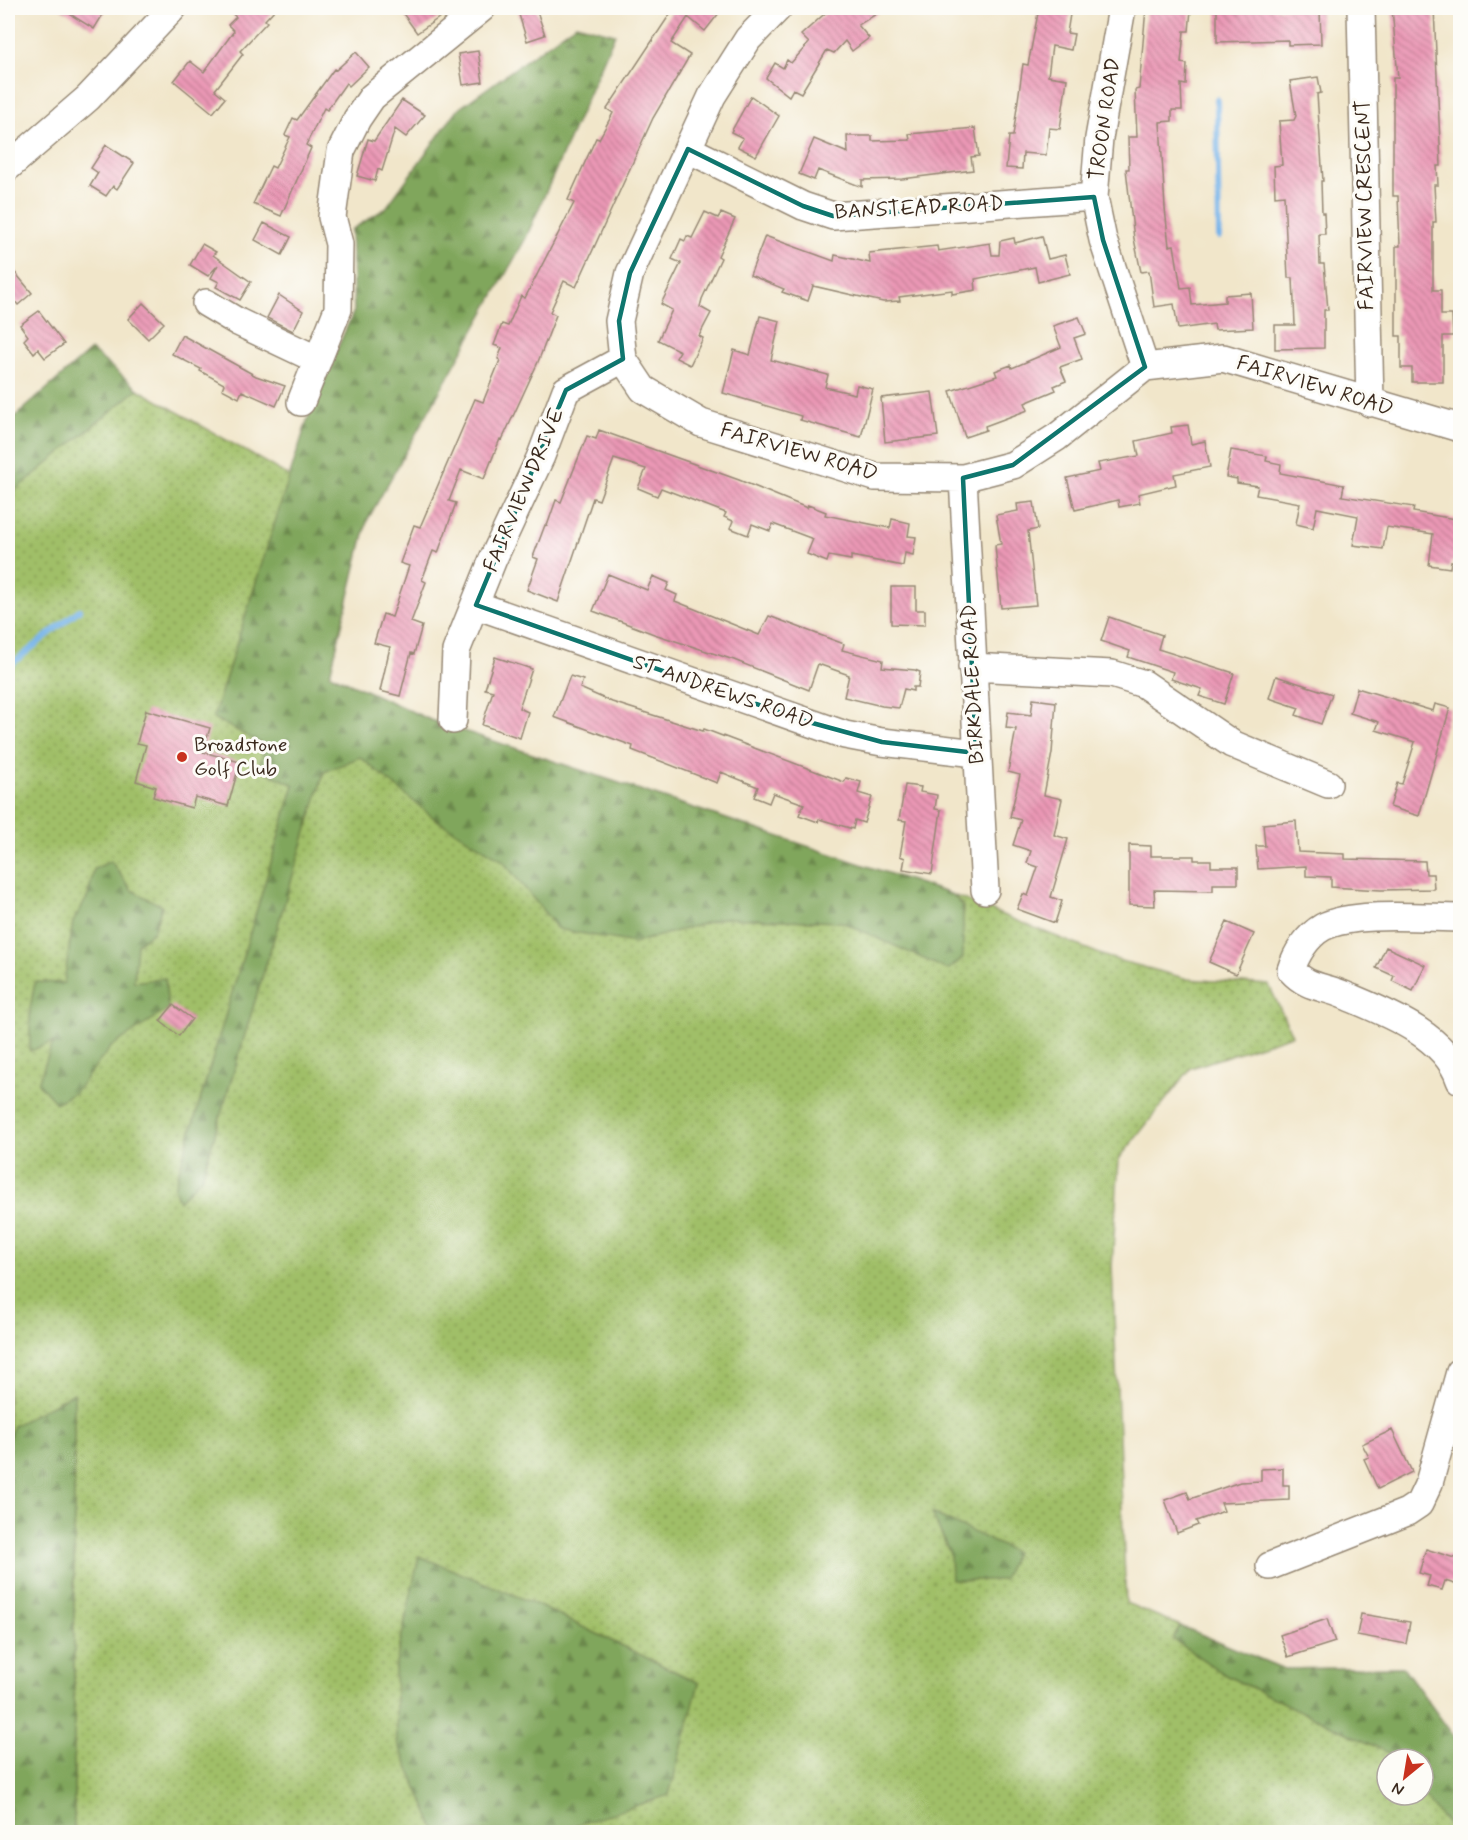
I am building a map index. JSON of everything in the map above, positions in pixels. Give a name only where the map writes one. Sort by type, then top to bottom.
[{"type":"street","points":[[8,167],[88,98],[173,8]]},
{"type":"street","points":[[301,402],[338,309],[339,244],[332,217],[341,151],[357,119],[372,97],[482,8]]},
{"type":"street","points":[[623,359],[619,321],[630,273],[712,96],[748,39],[778,8]]},
{"type":"street","name":"TROON ROAD","points":[[1122,8],[1099,138],[1094,197],[1103,240],[1145,367]]},
{"type":"street","name":"FAIRVIEW CRESCENT","points":[[1361,8],[1370,403]]},
{"type":"street","name":"BANSTEAD ROAD","points":[[688,149],[802,206],[833,216],[1094,197]]},
{"type":"street","points":[[206,303],[238,322],[318,360]]},
{"type":"street","name":"FAIRVIEW ROAD","points":[[623,359],[644,389],[701,423],[875,477],[963,478],[1012,465],[1057,437],[1145,367],[1223,358],[1461,429]]},
{"type":"street","name":"FAIRVIEW DRIVE","points":[[453,720],[456,651],[493,559],[541,456],[566,390],[623,359]]},
{"type":"street","name":"BIRKDALE ROAD","points":[[963,478],[985,890]]},
{"type":"street","name":"ST ANDREWS ROAD","points":[[476,605],[845,735],[882,742],[976,753]]},
{"type":"street","points":[[972,667],[1112,674],[1144,684],[1232,744],[1329,784]]},
{"type":"street","points":[[1461,918],[1383,918],[1336,923],[1323,927],[1309,940],[1296,954],[1291,970],[1310,986],[1342,994],[1416,1029],[1440,1049],[1458,1071],[1461,1080]]},
{"type":"street","points":[[1270,1566],[1407,1512],[1419,1504],[1429,1483],[1461,1372]]},
{"type":"highlighted area","points":[[688,149],[803,206],[833,216],[1094,197],[1103,240],[1145,367],[1013,465],[963,478],[976,753],[882,742],[805,721],[476,605],[566,390],[623,359],[619,321],[630,273]]},
{"type":"green space","points":[[576,24],[615,34],[526,238],[367,521],[330,674],[428,719],[953,895],[963,906],[963,958],[948,970],[842,922],[723,918],[634,943],[558,929],[502,860],[435,819],[360,757],[324,772],[202,1177],[179,1201],[174,1188],[294,785],[258,768],[266,746],[213,718],[312,405],[354,311],[351,230],[386,208],[457,110]]},
{"type":"green space","points":[[91,350],[138,389],[8,496],[8,423]]},
{"type":"green space","points":[[117,377],[367,521],[330,674],[428,719],[953,895],[1107,957],[1188,979],[1269,985],[1292,1035],[1191,1068],[1119,1159],[1112,1267],[1126,1603],[1284,1669],[1403,1667],[1460,1745],[1460,1832],[8,1832],[8,474]]},
{"type":"green space","points":[[111,861],[131,890],[162,906],[153,932],[137,944],[134,982],[165,978],[168,1009],[111,1047],[75,1092],[56,1103],[38,1083],[53,1042],[30,1051],[30,1009],[35,982],[64,983],[73,922],[88,896],[94,869]]},
{"type":"green space","points":[[74,1393],[74,1832],[8,1832],[8,1441],[13,1426]]},
{"type":"green space","points":[[932,1513],[1015,1552],[1003,1580],[951,1580],[950,1554]]},
{"type":"green space","points":[[419,1556],[533,1603],[699,1683],[669,1795],[555,1832],[436,1832],[397,1741],[395,1668]]},
{"type":"green space","points":[[1180,1626],[1284,1669],[1403,1667],[1460,1745],[1460,1832],[1453,1832],[1433,1807],[1435,1807],[1435,1747],[1376,1747],[1227,1676],[1173,1639]]},
{"type":"building","points":[[60,8],[107,8],[94,29]]},
{"type":"building","points":[[226,8],[276,8],[265,20],[267,22],[240,51],[243,54],[215,90],[225,98],[213,113],[174,81],[190,61],[204,72],[234,31],[228,25],[236,17]]},
{"type":"building","points":[[399,8],[453,8],[417,33]]},
{"type":"building","points":[[517,8],[536,8],[545,35],[527,41]]},
{"type":"building","points":[[674,8],[723,8],[705,31],[688,17],[671,43],[690,55],[653,118],[576,287],[564,281],[550,312],[556,315],[538,362],[502,440],[500,439],[484,479],[461,470],[449,501],[456,503],[438,553],[433,551],[422,580],[426,582],[411,622],[422,626],[414,654],[411,653],[400,696],[380,691],[390,647],[374,643],[383,614],[392,617],[409,566],[400,563],[414,525],[420,527],[475,399],[483,402],[500,360],[498,359],[502,348],[494,345],[502,324],[508,326],[521,296],[525,298],[574,203],[568,200],[596,138],[599,139],[613,113],[607,109]]},
{"type":"building","points":[[831,8],[886,8],[858,25],[869,38],[852,51],[845,41],[834,53],[827,50],[801,93],[793,89],[789,96],[766,78],[775,63],[783,68],[787,60],[791,63],[809,43],[801,35]]},
{"type":"building","points":[[1039,8],[1071,8],[1067,33],[1074,34],[1071,50],[1052,46],[1048,76],[1067,79],[1060,129],[1049,128],[1046,155],[1023,153],[1022,169],[1006,168],[1009,136],[1013,136],[1023,64],[1028,65]]},
{"type":"building","points":[[1146,8],[1191,10],[1189,31],[1184,31],[1181,63],[1187,64],[1186,85],[1181,84],[1182,110],[1172,110],[1172,121],[1160,122],[1169,246],[1174,245],[1181,288],[1190,287],[1192,305],[1225,302],[1225,295],[1251,293],[1253,328],[1215,330],[1214,324],[1178,329],[1174,304],[1154,307],[1149,271],[1141,272],[1134,239],[1126,169],[1129,169],[1128,137],[1137,137],[1135,90],[1139,89]]},
{"type":"building","points":[[1217,8],[1320,8],[1321,44],[1288,45],[1288,40],[1217,42]]},
{"type":"building","points":[[1392,8],[1434,8],[1441,166],[1437,166],[1438,185],[1434,185],[1436,222],[1433,222],[1433,290],[1441,290],[1441,315],[1452,315],[1453,336],[1443,336],[1443,382],[1412,382],[1412,368],[1401,368],[1401,336],[1396,336],[1396,246],[1400,246],[1398,196],[1393,196],[1393,78],[1398,78]]},
{"type":"building","points":[[478,51],[483,82],[463,85],[458,54]]},
{"type":"building","points":[[356,52],[369,67],[349,86],[346,83],[327,110],[324,108],[306,145],[311,148],[281,216],[253,204],[271,166],[275,168],[290,137],[285,135],[293,118],[297,120],[334,69],[336,70]]},
{"type":"building","points":[[1318,77],[1321,93],[1317,94],[1325,234],[1319,234],[1320,264],[1324,264],[1328,310],[1324,310],[1324,348],[1275,349],[1275,325],[1295,325],[1293,278],[1288,278],[1284,195],[1275,196],[1274,166],[1282,165],[1279,121],[1294,120],[1296,116],[1290,81]]},
{"type":"building","points":[[751,96],[779,116],[756,156],[738,147],[743,138],[731,132]]},
{"type":"building","points":[[402,100],[425,115],[406,137],[395,129],[382,171],[378,169],[375,181],[357,176],[368,139],[374,141]]},
{"type":"building","points":[[975,128],[979,156],[971,157],[973,170],[902,179],[862,180],[862,187],[818,170],[814,180],[799,174],[814,139],[848,153],[847,136],[872,136],[872,141],[910,140],[909,134]]},
{"type":"building","points":[[106,145],[134,163],[117,189],[113,186],[106,196],[90,186],[98,173],[91,168]]},
{"type":"building","points":[[705,212],[718,218],[721,213],[735,219],[718,256],[721,258],[702,299],[700,307],[711,313],[699,336],[703,338],[690,365],[676,358],[680,351],[658,340],[672,310],[661,304],[681,263],[672,259],[681,239],[685,241],[687,236],[692,238]]},
{"type":"building","points":[[264,223],[291,237],[282,255],[255,240]]},
{"type":"building","points":[[765,236],[834,261],[835,255],[870,263],[869,253],[937,246],[938,251],[990,243],[992,255],[999,255],[1000,241],[1014,238],[1015,243],[1042,236],[1048,259],[1065,255],[1070,274],[1038,282],[1035,267],[975,279],[976,290],[952,294],[952,290],[899,297],[900,301],[883,302],[813,286],[808,301],[782,292],[784,289],[750,275]]},
{"type":"building","points":[[202,244],[216,252],[213,255],[251,282],[240,300],[216,287],[219,282],[211,278],[218,265],[208,276],[190,265]]},
{"type":"building","points":[[8,264],[32,293],[18,305],[8,293]]},
{"type":"building","points":[[279,295],[303,311],[293,331],[267,318]]},
{"type":"building","points":[[143,303],[164,323],[148,339],[128,319]]},
{"type":"building","points":[[39,311],[64,344],[45,358],[38,349],[34,353],[24,340],[28,336],[20,325]]},
{"type":"building","points":[[760,316],[780,321],[771,360],[828,375],[825,387],[855,394],[857,385],[873,389],[861,437],[800,420],[801,416],[723,393],[734,350],[750,355]]},
{"type":"building","points":[[1079,317],[1086,334],[1074,338],[1082,359],[1060,367],[1066,381],[1054,386],[1056,390],[1025,403],[1028,410],[985,426],[986,430],[965,437],[950,391],[997,376],[995,371],[1011,365],[1012,368],[1061,347],[1053,326]]},
{"type":"building","points":[[182,335],[256,376],[285,386],[276,406],[242,391],[239,398],[222,389],[224,384],[172,354]]},
{"type":"building","points":[[932,392],[938,436],[885,442],[881,398]]},
{"type":"building","points":[[1188,425],[1191,444],[1205,441],[1210,467],[1174,474],[1176,485],[1138,494],[1140,503],[1119,507],[1118,500],[1075,510],[1067,478],[1100,471],[1098,463],[1139,456],[1136,441],[1172,433],[1171,427]]},
{"type":"building","points":[[599,430],[739,480],[807,508],[808,505],[826,512],[825,515],[890,528],[892,519],[910,523],[908,536],[916,537],[913,555],[905,553],[903,566],[851,556],[851,560],[829,556],[827,562],[807,554],[813,539],[773,524],[770,531],[752,524],[748,535],[730,528],[733,521],[724,517],[726,513],[661,488],[657,496],[638,488],[646,469],[614,459],[599,500],[593,498],[558,602],[527,590],[538,559],[533,557],[556,500],[561,502],[587,436],[596,439]]},
{"type":"building","points":[[1231,450],[1267,456],[1266,461],[1281,464],[1280,473],[1344,485],[1342,496],[1414,507],[1413,512],[1461,520],[1461,563],[1451,561],[1450,568],[1429,565],[1433,534],[1387,527],[1383,549],[1353,545],[1358,516],[1317,508],[1313,528],[1296,524],[1300,503],[1256,495],[1258,486],[1237,483],[1237,479],[1226,477]]},
{"type":"building","points":[[1034,502],[1038,529],[1028,531],[1036,605],[1001,608],[995,545],[1001,544],[996,515],[1018,511],[1017,504]]},
{"type":"building","points":[[608,574],[647,590],[653,576],[669,583],[666,590],[677,595],[675,601],[759,635],[769,616],[844,644],[842,650],[883,660],[882,667],[920,672],[918,687],[913,687],[913,691],[904,689],[899,708],[882,706],[844,697],[849,675],[818,664],[809,690],[734,660],[654,634],[593,611]]},
{"type":"building","points":[[891,587],[916,587],[916,610],[925,610],[925,625],[891,624]]},
{"type":"building","points":[[1109,617],[1162,635],[1158,649],[1234,673],[1224,704],[1199,696],[1202,689],[1171,679],[1173,672],[1128,657],[1130,651],[1101,641]]},
{"type":"building","points":[[495,657],[532,669],[519,708],[528,712],[520,738],[482,725],[493,691],[485,689]]},
{"type":"building","points":[[570,676],[583,680],[580,688],[612,702],[703,731],[704,729],[844,782],[846,778],[861,782],[858,793],[872,797],[864,823],[855,820],[853,829],[819,819],[818,822],[799,815],[804,804],[773,793],[769,803],[754,797],[758,787],[721,772],[717,783],[632,750],[633,746],[554,717]]},
{"type":"building","points":[[1276,676],[1332,694],[1321,724],[1296,715],[1299,708],[1269,698]]},
{"type":"building","points":[[1357,688],[1433,711],[1435,704],[1450,708],[1419,816],[1390,807],[1397,783],[1402,784],[1415,742],[1376,730],[1379,722],[1350,713]]},
{"type":"building","points":[[1033,699],[1056,702],[1052,753],[1044,795],[1062,799],[1054,835],[1068,839],[1051,897],[1062,901],[1055,923],[1017,909],[1023,894],[1028,896],[1038,867],[1027,863],[1031,851],[1013,845],[1021,820],[1010,817],[1020,775],[1008,772],[1016,729],[1006,728],[1008,712],[1031,715]]},
{"type":"building","name":"Broadstone Golf Club","points":[[146,710],[210,728],[203,752],[240,762],[228,806],[195,797],[192,808],[153,797],[156,787],[136,781],[146,745],[137,743]]},
{"type":"building","points":[[905,785],[921,787],[920,792],[937,795],[935,809],[941,810],[932,874],[903,869],[905,858],[900,856],[906,821],[899,820]]},
{"type":"building","points":[[1296,821],[1298,852],[1345,854],[1345,859],[1425,861],[1426,874],[1433,874],[1434,889],[1381,890],[1331,887],[1331,877],[1306,876],[1306,866],[1258,869],[1256,846],[1265,846],[1263,824]]},
{"type":"building","points":[[1129,845],[1151,846],[1151,856],[1194,856],[1194,860],[1211,860],[1211,867],[1238,867],[1238,884],[1213,884],[1213,891],[1154,890],[1155,906],[1129,905]]},
{"type":"building","points":[[1227,922],[1254,934],[1236,974],[1209,962]]},
{"type":"building","points":[[1386,947],[1425,965],[1413,991],[1392,981],[1394,976],[1376,968]]},
{"type":"building","points":[[173,1005],[192,1019],[179,1036],[160,1021]]},
{"type":"building","points":[[1392,1430],[1412,1472],[1378,1489],[1364,1459],[1369,1457],[1362,1444]]},
{"type":"building","points":[[1283,1468],[1283,1485],[1289,1485],[1289,1500],[1221,1503],[1224,1511],[1196,1521],[1198,1525],[1177,1533],[1165,1500],[1187,1492],[1190,1499],[1240,1482],[1261,1481],[1261,1469]]},
{"type":"building","points":[[1426,1549],[1461,1560],[1461,1586],[1445,1581],[1442,1590],[1427,1586],[1430,1576],[1419,1573]]},
{"type":"building","points":[[1361,1614],[1410,1622],[1406,1644],[1357,1635]]},
{"type":"building","points":[[1327,1619],[1335,1642],[1288,1657],[1280,1635]]},
{"type":"waterway","points":[[1217,99],[1219,237]]},
{"type":"waterway","points":[[8,667],[79,610]]},
{"type":"place","name":"Broadstone Golf Club","points":[[182,757]]}]
